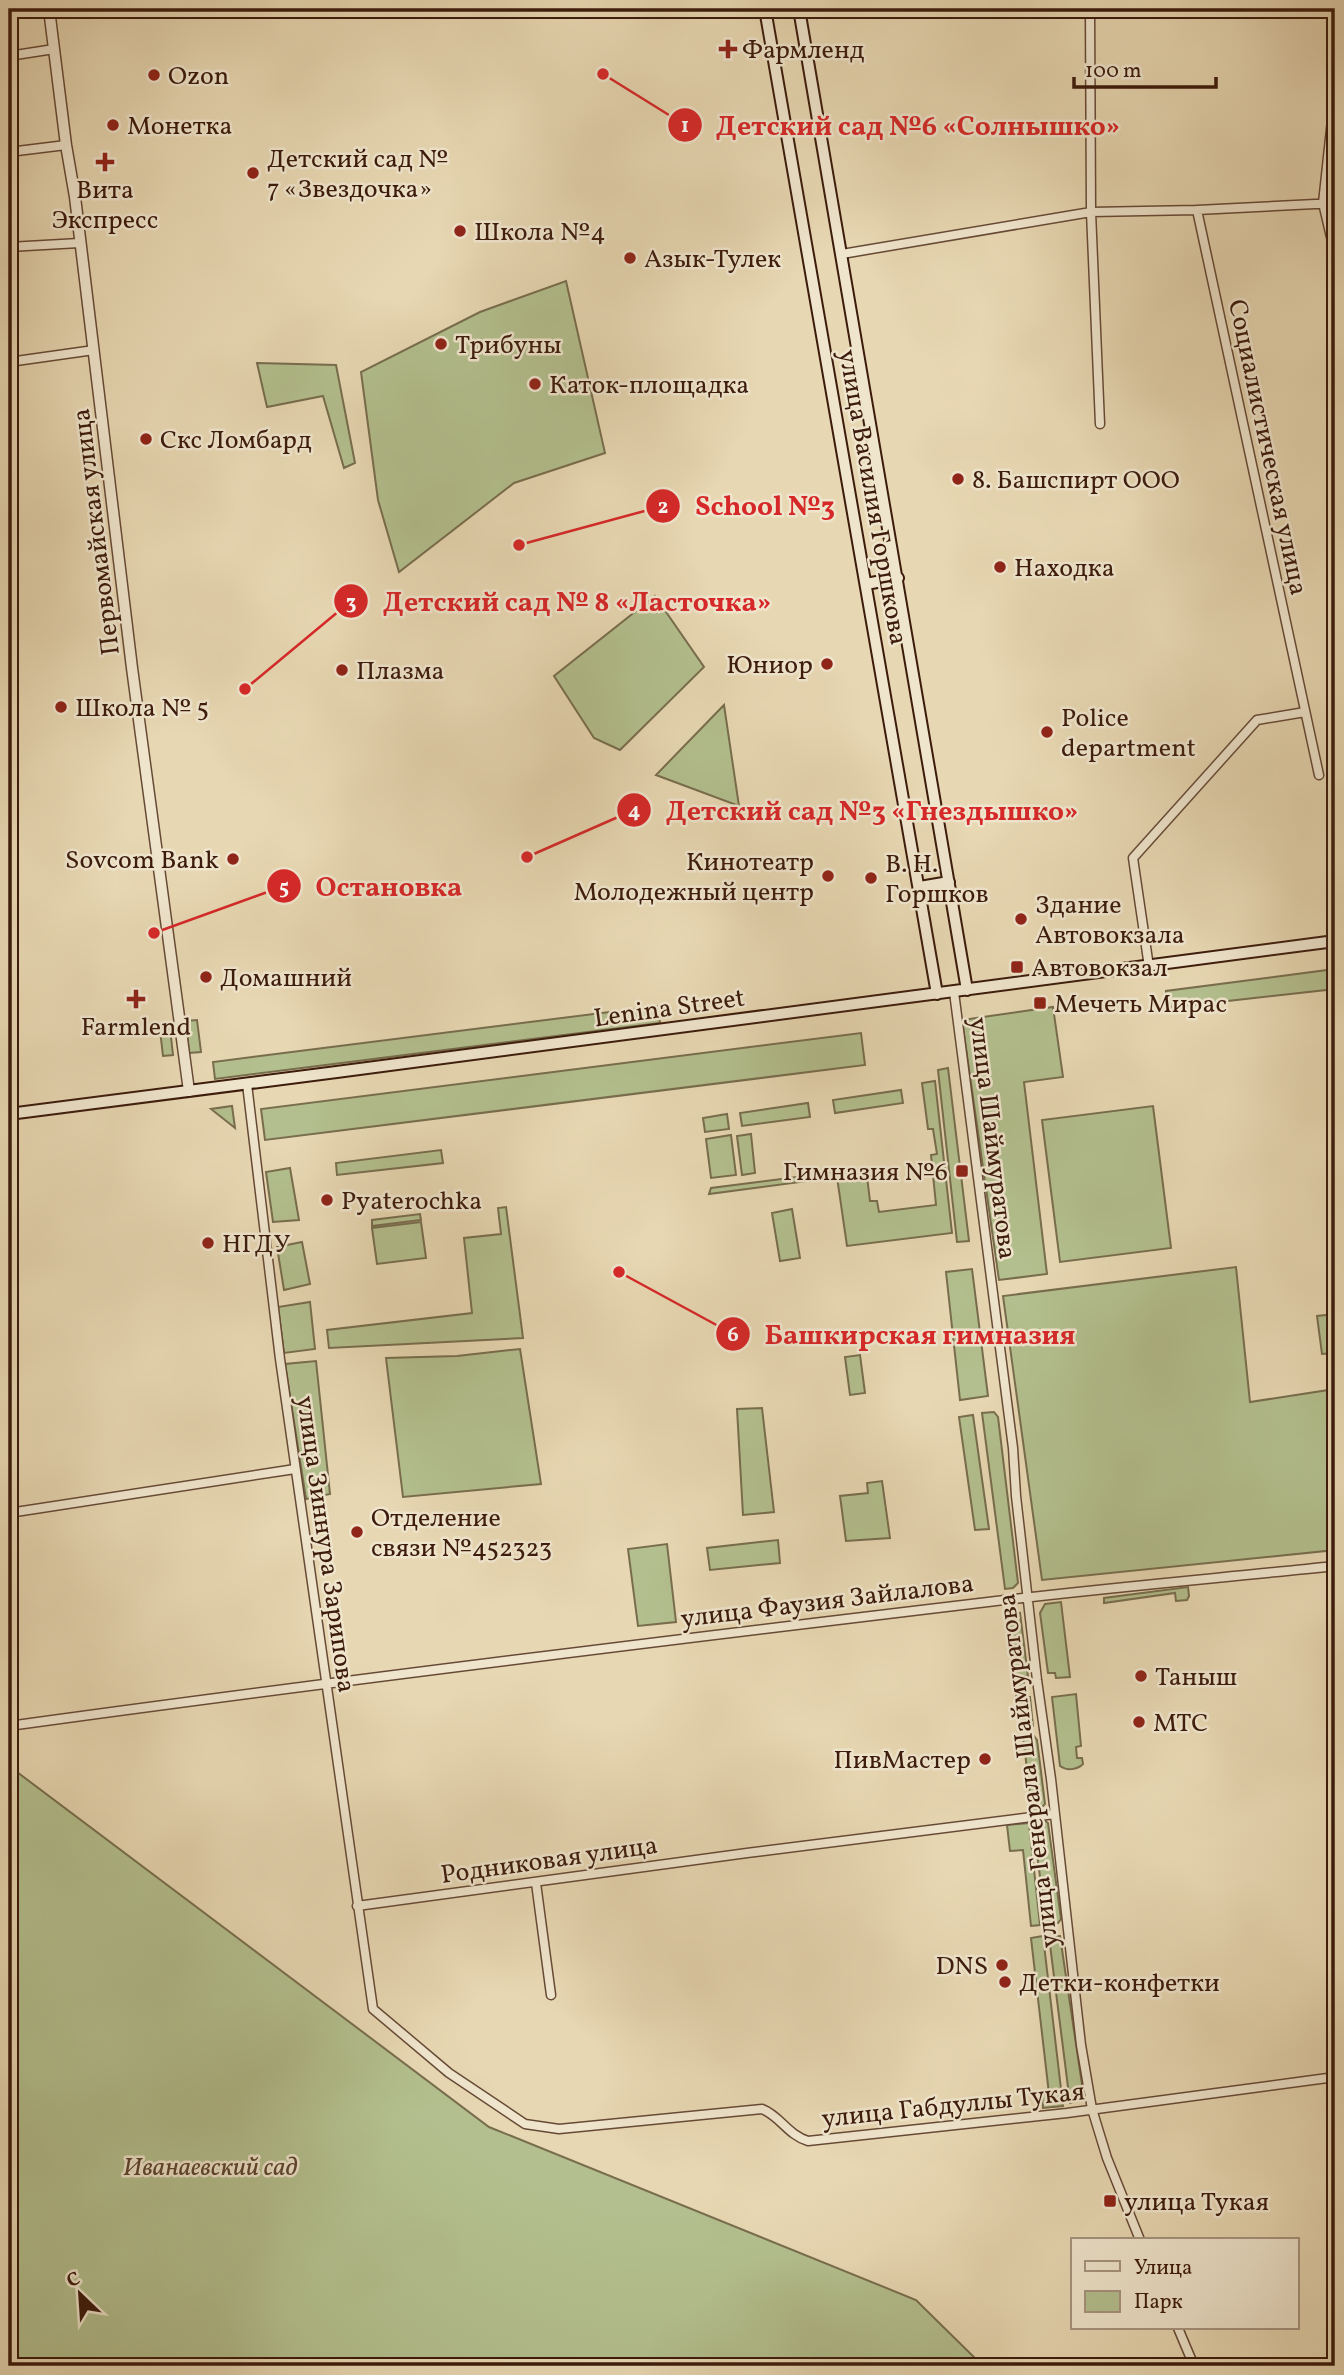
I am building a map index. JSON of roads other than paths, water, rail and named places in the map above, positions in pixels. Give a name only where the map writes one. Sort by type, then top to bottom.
[{"type":"main road","name":"улица Василия Горшкова","points":[[765,9],[937,994]]},
{"type":"main road","name":"улица Василия Горшкова","points":[[799,9],[967,990]]},
{"type":"main road","points":[[866,584],[898,578]]},
{"type":"main road","points":[[920,887],[949,882]]},
{"type":"main road","name":"Lenina Street","points":[[9,1114],[669,1031],[1335,941]]},
{"type":"street","name":"Первомайская улица","points":[[49,9],[75,197],[132,668],[189,1091]]},
{"type":"street","points":[[1090,9],[1091,212],[1100,424]]},
{"type":"street","points":[[9,56],[54,49]]},
{"type":"street","points":[[1335,92],[1323,203],[1335,254]]},
{"type":"street","points":[[9,152],[66,145]]},
{"type":"street","points":[[842,254],[1091,212],[1198,211],[1335,203]]},
{"type":"street","name":"Социалистическая улица","points":[[1198,211],[1319,775]]},
{"type":"street","points":[[9,247],[79,243]]},
{"type":"street","points":[[9,362],[94,350]]},
{"type":"street","points":[[1149,967],[1133,858],[1257,720],[1305,712]]},
{"type":"street","name":"улица Шаймуратова","points":[[954,992],[991,1289]]},
{"type":"street","name":"улица Зиннура Зарипова","points":[[247,1084],[295,1469],[356,1906],[373,2009]]},
{"type":"street","name":"улица Генерала Шаймуратова","points":[[991,1289],[1013,1448],[1016,1496],[1081,2045],[1092,2109],[1107,2158],[1139,2238]]},
{"type":"street","points":[[9,1513],[295,1469]]},
{"type":"street","name":"улица Фаузия Зайлалова","points":[[9,1726],[325,1683],[984,1602],[1335,1566]]},
{"type":"street","name":"Родниковая улица","points":[[356,1906],[1055,1814]]},
{"type":"street","points":[[536,1883],[551,1995]]},
{"type":"street","name":"улица Габдуллы Тукая","points":[[373,2009],[449,2073],[525,2124],[559,2129],[761,2109],[773,2113],[794,2137],[808,2141],[1092,2109],[1335,2077]]},
{"type":"street","points":[[1179,2330],[1194,2366]]},
{"type":"place","name":"Фармленд","points":[[728,49]]},
{"type":"place","name":"Детский сад №6 «Солнышко»","points":[[603,74]]},
{"type":"place","name":"Ozon","points":[[154,75]]},
{"type":"place","name":"Монетка","points":[[113,125]]},
{"type":"place","name":"Вита Экспресс","points":[[105,162]]},
{"type":"place","name":"Детский сад № 7 «Звездочка»","points":[[253,173]]},
{"type":"place","name":"Школа №4","points":[[460,231]]},
{"type":"place","name":"Азык-Тулек","points":[[630,258]]},
{"type":"place","name":"Трибуны","points":[[441,344]]},
{"type":"place","name":"Каток-площадка","points":[[535,384]]},
{"type":"place","name":"Скс Ломбард","points":[[146,439]]},
{"type":"place","name":"8. Башспирт ООО","points":[[958,479]]},
{"type":"place","name":"School №3","points":[[519,545]]},
{"type":"place","name":"Находка","points":[[1000,567]]},
{"type":"place","name":"Юниор","points":[[827,664]]},
{"type":"place","name":"Плазма","points":[[342,670]]},
{"type":"place","name":"Детский сад № 8 «Ласточка»","points":[[245,689]]},
{"type":"place","name":"Школа № 5","points":[[61,707]]},
{"type":"place","name":"Police department","points":[[1047,732]]},
{"type":"place","name":"Детский сад №3 «Гнездышко»","points":[[527,857]]},
{"type":"place","name":"Sovcom Bank","points":[[233,859]]},
{"type":"place","name":"Кинотеатр Молодежный центр","points":[[828,876]]},
{"type":"place","name":"В. Н. Горшков","points":[[871,878]]},
{"type":"place","name":"Здание Автовокзала","points":[[1021,919]]},
{"type":"place","name":"Остановка","points":[[154,933]]},
{"type":"place","name":"Автовокзал","points":[[1017,967]]},
{"type":"place","name":"Домашний","points":[[206,977]]},
{"type":"place","name":"Farmlend","points":[[136,999]]},
{"type":"place","name":"Мечеть Мирас","points":[[1040,1003]]},
{"type":"place","name":"Гимназия №6","points":[[962,1171]]},
{"type":"place","name":"Pyaterochka","points":[[327,1200]]},
{"type":"place","name":"НГДУ","points":[[208,1243]]},
{"type":"place","name":"Башкирская гимназия","points":[[619,1272]]},
{"type":"place","name":"Отделение связи №452323","points":[[357,1532]]},
{"type":"place","name":"Таныш","points":[[1141,1676]]},
{"type":"place","name":"МТС","points":[[1139,1722]]},
{"type":"place","name":"ПивМастер","points":[[985,1759]]},
{"type":"place","name":"DNS","points":[[1002,1965]]},
{"type":"place","name":"Детки-конфетки","points":[[1005,1982]]},
{"type":"place","name":"улица Тукая","points":[[1110,2201]]},
{"type":"park label","name":"Иванаевский сад","points":[[210,2166]]}]
